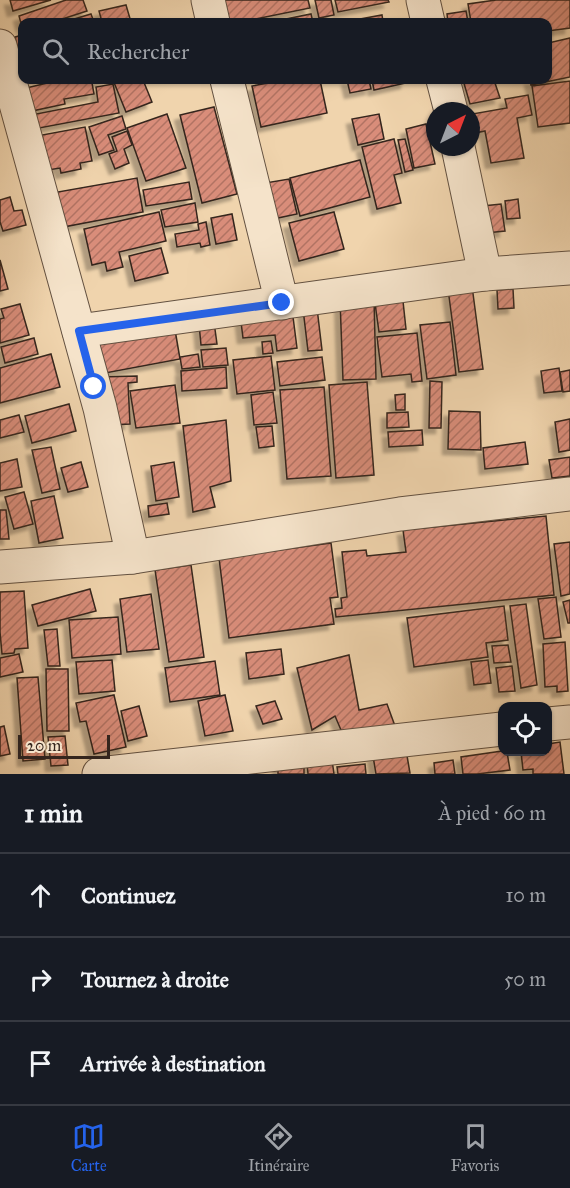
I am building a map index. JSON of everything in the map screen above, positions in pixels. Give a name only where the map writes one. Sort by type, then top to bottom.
[{"type":"street","points":[[208,0],[212,18]]},
{"type":"street","points":[[423,0],[427,18]]},
{"type":"street","points":[[0,46],[100,408],[133,556]]},
{"type":"street","points":[[228,84],[282,303]]},
{"type":"street","points":[[444,84],[449,102]]},
{"type":"street","points":[[460,156],[485,274]]},
{"type":"street","points":[[79,331],[485,274],[570,268]]},
{"type":"street","points":[[0,567],[133,556],[400,514],[570,494]]},
{"type":"street","points":[[552,724],[570,722]]},
{"type":"street","points":[[99,774],[498,729]]},
{"type":"building","points":[[10,0],[51,0],[13,11]]},
{"type":"building","points":[[66,0],[83,0],[87,11],[65,18],[20,18],[19,16]]},
{"type":"building","points":[[221,0],[308,0],[310,8],[261,18],[225,18]]},
{"type":"building","points":[[315,0],[331,0],[334,15],[319,18]]},
{"type":"building","points":[[335,0],[388,0],[389,2],[338,12]]},
{"type":"building","points":[[496,0],[570,0],[570,28],[552,30],[552,18],[470,18],[468,4]]},
{"type":"building","points":[[126,5],[130,18],[101,18],[99,11]]},
{"type":"building","points":[[466,11],[467,18],[448,18],[447,14]]},
{"type":"building","points":[[91,14],[92,18],[77,18]]},
{"type":"building","points":[[311,14],[312,18],[291,18]]},
{"type":"building","points":[[382,15],[382,18],[366,18]]},
{"type":"building","points":[[570,38],[570,77],[552,81],[552,42]]},
{"type":"building","points":[[570,81],[570,123],[538,127],[532,86]]},
{"type":"building","points":[[43,84],[92,84],[94,94],[64,99],[65,104],[32,111],[26,88]]},
{"type":"building","points":[[113,84],[119,113],[34,129],[31,115],[98,102],[96,87]]},
{"type":"building","points":[[115,84],[145,84],[152,102],[126,112]]},
{"type":"building","points":[[321,84],[327,113],[261,127],[252,86]]},
{"type":"building","points":[[348,84],[370,84],[371,89],[350,93]]},
{"type":"building","points":[[373,84],[401,84],[374,90]]},
{"type":"building","points":[[464,84],[495,84],[500,98],[469,102]]},
{"type":"building","points":[[528,95],[532,115],[517,118],[524,158],[491,163],[485,131],[480,132],[480,113],[507,108],[505,99]]},
{"type":"building","points":[[214,107],[237,194],[202,203],[180,115]]},
{"type":"building","points":[[167,114],[186,168],[146,181],[127,128]]},
{"type":"building","points":[[379,114],[384,139],[358,145],[352,119]]},
{"type":"building","points":[[122,116],[126,129],[108,135],[114,150],[99,155],[89,127]]},
{"type":"building","points":[[426,124],[426,156],[433,156],[435,164],[414,168],[406,129]]},
{"type":"building","points":[[85,127],[92,161],[80,163],[81,169],[61,173],[60,168],[48,170],[42,135]]},
{"type":"building","points":[[127,131],[132,145],[124,149],[129,163],[115,169],[109,154],[117,151],[112,137]]},
{"type":"building","points":[[394,139],[402,173],[394,175],[401,203],[377,209],[362,147]]},
{"type":"building","points":[[405,139],[413,170],[405,172],[398,140]]},
{"type":"building","points":[[360,160],[370,197],[300,216],[290,178]]},
{"type":"building","points":[[137,178],[143,212],[58,228],[52,193]]},
{"type":"building","points":[[289,179],[297,214],[273,219],[265,183]]},
{"type":"building","points":[[189,182],[192,199],[146,206],[143,190]]},
{"type":"building","points":[[10,197],[14,211],[22,210],[26,225],[3,231],[0,222],[0,200]]},
{"type":"building","points":[[518,199],[520,218],[507,219],[505,201]]},
{"type":"building","points":[[195,203],[198,222],[165,227],[161,210]]},
{"type":"building","points":[[501,204],[505,231],[486,233],[483,206]]},
{"type":"building","points":[[159,212],[166,241],[119,252],[123,267],[107,271],[105,262],[92,265],[84,229]]},
{"type":"building","points":[[334,212],[344,249],[299,261],[289,223]]},
{"type":"building","points":[[232,214],[237,240],[216,244],[211,218]]},
{"type":"building","points":[[206,222],[210,245],[201,247],[200,243],[177,247],[175,234],[199,230],[198,224]]},
{"type":"building","points":[[161,248],[168,273],[135,281],[129,256]]},
{"type":"building","points":[[0,260],[8,289],[0,291]]},
{"type":"building","points":[[472,286],[483,369],[459,372],[448,289]]},
{"type":"building","points":[[513,289],[514,308],[498,309],[497,290]]},
{"type":"building","points":[[402,292],[406,329],[379,332],[374,296]]},
{"type":"building","points":[[374,299],[376,379],[343,380],[340,300]]},
{"type":"building","points":[[20,304],[29,335],[0,343],[0,319],[4,318],[1,309]]},
{"type":"building","points":[[317,308],[322,350],[308,351],[303,309]]},
{"type":"building","points":[[292,309],[297,348],[277,351],[275,335],[243,338],[240,314]]},
{"type":"building","points":[[214,322],[217,344],[201,345],[199,324]]},
{"type":"building","points":[[450,322],[456,375],[427,379],[420,325]]},
{"type":"building","points":[[174,324],[180,359],[100,374],[93,339]]},
{"type":"building","points":[[417,333],[422,381],[412,382],[411,374],[382,377],[377,337]]},
{"type":"building","points":[[34,338],[38,354],[5,363],[1,347]]},
{"type":"building","points":[[271,341],[273,353],[263,354],[262,342]]},
{"type":"building","points":[[226,348],[228,365],[203,367],[201,350]]},
{"type":"building","points":[[51,354],[60,387],[0,403],[0,368]]},
{"type":"building","points":[[198,354],[200,367],[182,369],[180,357]]},
{"type":"building","points":[[271,356],[275,390],[237,394],[233,360]]},
{"type":"building","points":[[322,357],[325,380],[280,386],[277,362]]},
{"type":"building","points":[[226,367],[227,388],[182,391],[181,371]]},
{"type":"building","points":[[559,368],[562,391],[544,393],[541,371]]},
{"type":"building","points":[[570,370],[570,391],[563,392],[560,372]]},
{"type":"building","points":[[137,376],[137,382],[128,383],[130,424],[109,425],[99,377]]},
{"type":"building","points":[[430,381],[442,382],[441,428],[429,428]]},
{"type":"building","points":[[367,382],[374,475],[336,478],[329,385]]},
{"type":"building","points":[[175,385],[180,423],[136,428],[130,391]]},
{"type":"building","points":[[324,387],[331,476],[287,479],[280,390]]},
{"type":"building","points":[[273,392],[277,423],[254,425],[251,395]]},
{"type":"building","points":[[405,394],[405,410],[396,410],[395,395]]},
{"type":"building","points":[[69,404],[76,431],[32,443],[25,416]]},
{"type":"building","points":[[449,411],[480,412],[481,450],[448,449]]},
{"type":"building","points":[[408,412],[409,427],[387,428],[387,413]]},
{"type":"building","points":[[19,415],[24,432],[0,438],[0,420]]},
{"type":"building","points":[[570,419],[570,450],[559,452],[555,422]]},
{"type":"building","points":[[226,420],[231,481],[210,487],[215,507],[193,512],[183,426]]},
{"type":"building","points":[[272,426],[274,446],[259,448],[256,427]]},
{"type":"building","points":[[422,430],[423,445],[389,447],[388,432]]},
{"type":"building","points":[[525,442],[528,464],[485,469],[483,448]]},
{"type":"building","points":[[51,447],[60,489],[42,493],[32,450]]},
{"type":"building","points":[[570,457],[570,476],[552,478],[549,460]]},
{"type":"building","points":[[17,459],[22,487],[0,491],[0,463]]},
{"type":"building","points":[[81,462],[88,487],[68,492],[61,468]]},
{"type":"building","points":[[174,462],[179,497],[156,501],[151,466]]},
{"type":"building","points":[[24,492],[33,524],[14,529],[5,497]]},
{"type":"building","points":[[54,496],[63,538],[39,543],[31,501]]},
{"type":"building","points":[[167,503],[169,514],[149,517],[148,506]]},
{"type":"building","points":[[0,510],[6,510],[9,539],[0,539]]},
{"type":"building","points":[[546,516],[554,595],[336,617],[335,609],[342,608],[341,598],[347,597],[342,552],[366,550],[367,556],[406,552],[403,530]]},
{"type":"building","points":[[570,542],[570,594],[561,596],[554,544]]},
{"type":"building","points":[[331,543],[338,597],[330,598],[334,624],[229,638],[219,558]]},
{"type":"building","points":[[191,565],[204,657],[169,662],[155,570]]},
{"type":"building","points":[[90,589],[96,611],[38,626],[32,605]]},
{"type":"building","points":[[24,591],[28,648],[15,649],[14,653],[2,654],[0,592]]},
{"type":"building","points":[[151,594],[159,649],[127,652],[120,599]]},
{"type":"building","points":[[556,597],[561,637],[544,639],[538,599]]},
{"type":"building","points":[[570,600],[570,623],[568,623],[563,602]]},
{"type":"building","points":[[526,604],[537,685],[521,688],[510,606]]},
{"type":"building","points":[[504,606],[508,640],[486,643],[488,657],[414,667],[407,618]]},
{"type":"building","points":[[118,617],[121,654],[72,658],[69,620]]},
{"type":"building","points":[[57,629],[60,666],[48,666],[44,630]]},
{"type":"building","points":[[565,642],[568,691],[557,692],[557,686],[545,687],[543,644]]},
{"type":"building","points":[[508,645],[511,662],[494,663],[492,646]]},
{"type":"building","points":[[281,649],[284,674],[249,679],[246,653]]},
{"type":"building","points":[[19,654],[23,672],[0,677],[0,658]]},
{"type":"building","points":[[349,655],[359,710],[387,704],[395,726],[344,737],[335,716],[312,730],[297,668]]},
{"type":"building","points":[[112,660],[115,691],[79,694],[76,662]]},
{"type":"building","points":[[488,660],[491,683],[474,685],[471,662]]},
{"type":"building","points":[[215,661],[220,695],[170,702],[165,668]]},
{"type":"building","points":[[512,666],[515,691],[499,692],[496,668]]},
{"type":"building","points":[[46,669],[68,669],[69,731],[47,731]]},
{"type":"building","points":[[38,677],[45,759],[23,761],[17,678]]},
{"type":"building","points":[[114,695],[126,747],[94,754],[86,721],[80,722],[76,703]]},
{"type":"building","points":[[225,695],[233,731],[205,736],[198,701]]},
{"type":"building","points":[[275,701],[282,719],[263,724],[256,706]]},
{"type":"building","points":[[139,706],[147,736],[128,741],[121,711]]},
{"type":"building","points":[[4,726],[10,754],[0,756],[0,727]]},
{"type":"building","points":[[65,736],[68,765],[51,766],[48,737]]},
{"type":"building","points":[[560,742],[564,774],[533,774],[533,769],[523,770],[521,756],[552,756],[552,743]]},
{"type":"building","points":[[406,750],[410,773],[376,774],[373,756]]},
{"type":"building","points":[[498,752],[498,756],[508,756],[510,770],[463,774],[461,757]]},
{"type":"building","points":[[332,760],[334,774],[308,774],[307,763]]},
{"type":"building","points":[[453,760],[455,774],[435,774],[434,763]]},
{"type":"building","points":[[304,762],[304,774],[278,774],[278,763]]},
{"type":"building","points":[[365,764],[366,774],[338,774],[337,767]]},
{"type":"route","points":[[94,387],[79,331],[282,303]]}]
